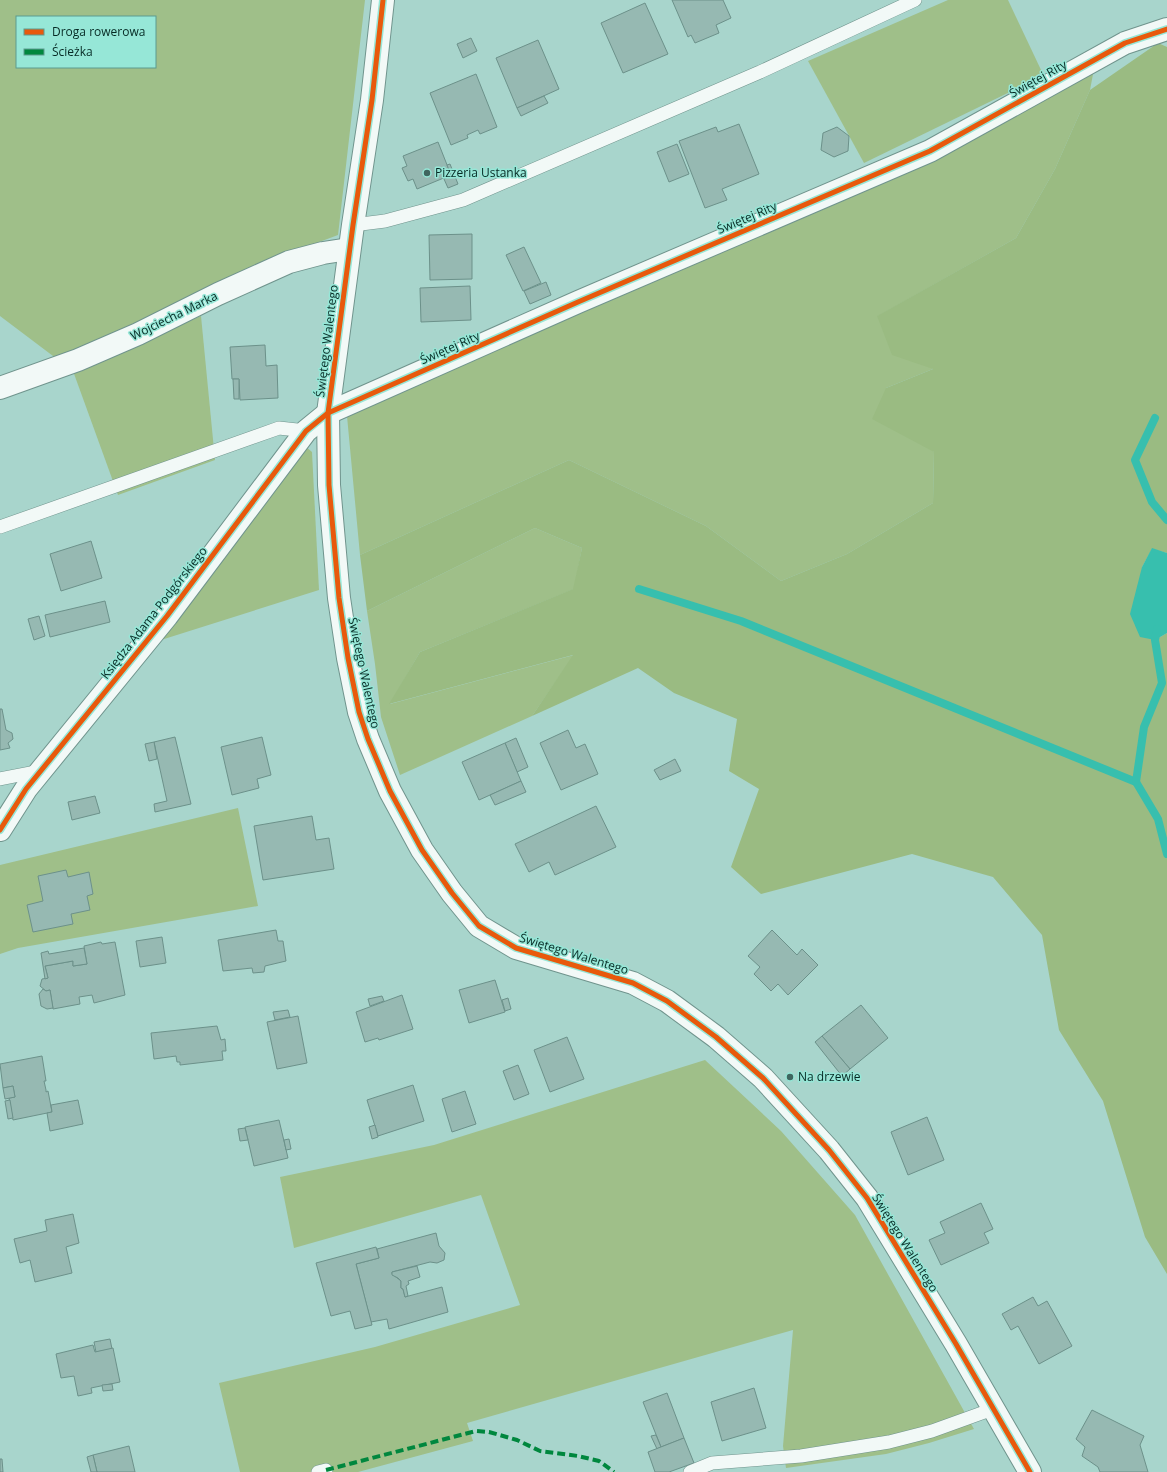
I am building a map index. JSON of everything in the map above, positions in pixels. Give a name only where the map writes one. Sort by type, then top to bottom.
[{"type":"street","name":"Świętego Walentego","points":[[382,0],[372,100],[352,225],[328,413],[329,485],[339,598],[348,658],[359,712],[368,739],[390,791],[422,850],[452,893],[479,926],[516,948],[633,983],[667,1001],[716,1037],[763,1078],[830,1150],[867,1198],[956,1344],[1030,1472]]},
{"type":"street","name":"Świętej Rity","points":[[328,413],[585,299],[930,151],[1126,43],[1167,29]]},
{"type":"street","name":"Wojciecha Marka","points":[[0,388],[78,360],[138,334],[218,294],[289,262],[323,253],[349,249]]},
{"type":"street","name":"Księdza Adama Podgórskiego","points":[[0,830],[26,789],[167,616],[306,431],[328,413]]},
{"type":"lane","points":[[352,225],[385,221],[463,200],[760,72],[914,0]]},
{"type":"lane","points":[[0,528],[279,428],[306,431]]},
{"type":"lane","points":[[0,779],[40,772]]},
{"type":"lane","points":[[690,1472],[712,1464],[801,1456],[889,1442],[932,1431],[993,1409]]},
{"type":"shaded area","points":[[0,0],[365,0],[338,235],[287,254],[57,359],[0,316]]},
{"type":"shaded area","points":[[948,0],[1008,0],[1042,72],[1016,89],[864,163],[808,61]]},
{"type":"shaded area","points":[[1158,43],[1167,47],[1167,553],[1152,549],[1142,567],[1155,640],[1167,633],[1167,1274],[1145,1237],[1103,1101],[1059,1030],[1042,935],[993,877],[912,854],[761,894],[731,867],[759,789],[729,771],[737,719],[674,693],[638,668],[532,716],[573,655],[389,704],[420,652],[573,589],[582,548],[535,528],[367,611],[360,555],[569,460],[706,526],[781,581],[847,554],[933,503],[934,452],[872,419],[886,388],[933,369],[892,355],[877,316],[1016,238],[1055,169],[1090,90]]},
{"type":"shaded area","points":[[1094,69],[1090,90],[1055,169],[1016,238],[878,316],[933,369],[886,388],[934,452],[933,503],[847,554],[781,581],[706,526],[569,460],[360,555],[347,416]]},
{"type":"shaded area","points":[[201,316],[215,460],[118,495],[73,371]]},
{"type":"shaded area","points":[[305,446],[312,452],[319,590],[161,640]]},
{"type":"shaded area","points":[[535,528],[582,548],[574,589],[420,652],[390,704],[574,655],[532,716],[400,775],[381,717],[367,611]]},
{"type":"shaded area","points":[[1152,548],[1167,553],[1167,633],[1155,640],[1140,637],[1130,614],[1142,567]]},
{"type":"shaded area","points":[[238,808],[258,906],[18,948],[0,954],[0,865]]},
{"type":"shaded area","points":[[705,1060],[781,1131],[855,1215],[974,1429],[886,1454],[786,1468],[783,1446],[793,1330],[467,1423],[473,1441],[358,1472],[240,1472],[219,1383],[375,1347],[520,1305],[481,1195],[294,1248],[280,1177],[434,1145]]},
{"type":"building","points":[[672,0],[723,0],[731,18],[716,25],[719,33],[695,43],[691,35],[688,37]]},
{"type":"building","points":[[645,3],[668,54],[623,73],[601,23]]},
{"type":"building","points":[[471,38],[477,51],[463,58],[457,44]]},
{"type":"building","points":[[538,40],[559,89],[517,108],[496,58]]},
{"type":"building","points":[[476,74],[497,127],[480,134],[478,130],[467,135],[468,138],[451,145],[430,93]]},
{"type":"building","points":[[544,96],[548,103],[521,116],[517,108]]},
{"type":"building","points":[[739,124],[759,174],[722,189],[727,200],[705,208],[679,141],[716,127],[718,132]]},
{"type":"building","points":[[837,127],[849,136],[848,151],[834,157],[821,150],[823,133]]},
{"type":"building","points":[[438,142],[451,175],[417,189],[413,179],[408,181],[402,168],[407,166],[403,156]]},
{"type":"building","points":[[677,144],[689,174],[669,182],[657,152]]},
{"type":"building","points":[[450,164],[458,184],[448,188],[444,179],[451,175],[447,165]]},
{"type":"building","points":[[472,234],[472,279],[430,280],[429,235]]},
{"type":"building","points":[[524,247],[541,283],[523,291],[506,255]]},
{"type":"building","points":[[546,282],[551,295],[530,304],[524,291]]},
{"type":"building","points":[[470,286],[471,320],[421,322],[420,288]]},
{"type":"building","points":[[265,345],[266,366],[277,365],[278,398],[240,400],[239,379],[232,379],[230,347]]},
{"type":"building","points":[[233,379],[239,379],[239,399],[234,399]]},
{"type":"building","points":[[91,541],[102,578],[61,591],[50,554]]},
{"type":"building","points":[[105,601],[110,622],[50,637],[45,615]]},
{"type":"building","points":[[39,616],[45,636],[34,640],[28,619]]},
{"type":"building","points":[[0,709],[2,709],[6,730],[12,733],[13,739],[8,743],[10,748],[0,750]]},
{"type":"building","points":[[568,730],[576,748],[585,744],[598,774],[561,790],[540,743]]},
{"type":"building","points":[[175,737],[191,804],[155,812],[154,804],[167,801],[154,742]]},
{"type":"building","points":[[262,737],[271,775],[257,779],[259,788],[232,795],[221,747]]},
{"type":"building","points":[[516,738],[528,767],[517,772],[505,743]]},
{"type":"building","points":[[154,742],[157,759],[149,761],[145,744]]},
{"type":"building","points":[[505,743],[521,781],[479,800],[462,762]]},
{"type":"building","points":[[675,759],[681,771],[660,780],[654,770]]},
{"type":"building","points":[[521,781],[526,792],[495,805],[490,795]]},
{"type":"building","points":[[95,796],[100,813],[72,820],[68,802]]},
{"type":"building","points":[[596,806],[616,847],[555,875],[549,862],[529,872],[515,844]]},
{"type":"building","points":[[312,816],[316,840],[329,838],[334,869],[263,880],[254,826]]},
{"type":"building","points":[[66,870],[68,877],[89,872],[93,894],[87,896],[90,910],[71,914],[73,924],[33,932],[27,905],[43,901],[38,876]]},
{"type":"building","points":[[276,930],[278,941],[283,941],[286,961],[265,966],[264,972],[253,973],[252,968],[223,971],[218,940]]},
{"type":"building","points":[[772,930],[797,955],[802,949],[818,965],[788,995],[778,984],[771,991],[754,974],[760,967],[748,956]]},
{"type":"building","points":[[162,937],[166,963],[140,967],[136,941]]},
{"type":"building","points":[[101,942],[102,944],[115,942],[125,995],[94,1003],[92,995],[79,997],[80,1004],[53,1009],[50,990],[46,991],[40,986],[42,979],[48,978],[45,966],[73,961],[73,966],[87,964],[84,946]]},
{"type":"building","points":[[84,948],[87,964],[73,966],[73,961],[45,966],[48,978],[45,979],[41,953],[48,951],[49,954]]},
{"type":"building","points":[[495,980],[505,1012],[469,1023],[459,990]]},
{"type":"building","points":[[43,989],[46,991],[50,990],[53,1008],[47,1009],[41,1006],[39,994]]},
{"type":"building","points":[[402,995],[413,1029],[379,1040],[378,1038],[365,1042],[356,1012]]},
{"type":"building","points":[[382,996],[384,1001],[370,1006],[368,999]]},
{"type":"building","points":[[508,998],[511,1009],[505,1011],[502,1000]]},
{"type":"building","points":[[861,1005],[888,1038],[850,1069],[822,1036]]},
{"type":"building","points":[[288,1010],[290,1017],[275,1020],[273,1012]]},
{"type":"building","points":[[298,1016],[307,1063],[277,1069],[267,1022]]},
{"type":"building","points":[[217,1026],[221,1040],[225,1039],[226,1051],[222,1051],[223,1060],[180,1065],[180,1062],[177,1062],[176,1056],[154,1059],[151,1033]]},
{"type":"building","points":[[822,1036],[850,1069],[842,1076],[815,1042]]},
{"type":"building","points":[[567,1037],[584,1079],[550,1092],[534,1050]]},
{"type":"building","points":[[42,1056],[46,1081],[44,1081],[46,1092],[48,1091],[52,1112],[13,1120],[9,1098],[15,1097],[13,1086],[3,1088],[0,1064]]},
{"type":"building","points":[[518,1065],[529,1094],[514,1100],[503,1071]]},
{"type":"building","points":[[413,1085],[424,1121],[378,1136],[367,1100]]},
{"type":"building","points":[[13,1086],[15,1097],[5,1099],[3,1088]]},
{"type":"building","points":[[465,1091],[476,1124],[452,1132],[442,1099]]},
{"type":"building","points":[[10,1100],[13,1118],[8,1119],[5,1101]]},
{"type":"building","points":[[78,1100],[83,1124],[50,1131],[47,1113],[52,1112],[51,1105]]},
{"type":"building","points":[[927,1117],[944,1160],[908,1175],[891,1132]]},
{"type":"building","points":[[279,1120],[288,1158],[254,1166],[245,1127]]},
{"type":"building","points":[[375,1125],[378,1137],[372,1139],[369,1127]]},
{"type":"building","points":[[245,1128],[248,1140],[240,1141],[238,1129]]},
{"type":"building","points":[[289,1139],[291,1149],[286,1150],[284,1140]]},
{"type":"building","points":[[981,1203],[993,1229],[984,1233],[989,1243],[941,1265],[929,1240],[945,1233],[940,1222]]},
{"type":"building","points":[[73,1214],[79,1243],[66,1247],[72,1273],[35,1282],[30,1260],[20,1263],[14,1239],[47,1231],[45,1220]]},
{"type":"building","points":[[436,1233],[439,1246],[445,1253],[444,1260],[437,1263],[430,1262],[392,1272],[392,1274],[401,1281],[401,1288],[403,1289],[405,1297],[442,1287],[448,1312],[389,1329],[387,1319],[371,1322],[356,1264],[379,1258],[377,1249]]},
{"type":"building","points":[[376,1247],[379,1258],[356,1264],[372,1325],[355,1329],[350,1311],[331,1316],[316,1263]]},
{"type":"building","points":[[417,1266],[420,1277],[408,1281],[409,1284],[406,1286],[408,1296],[405,1297],[403,1289],[401,1288],[401,1281],[392,1275],[392,1272]]},
{"type":"building","points":[[1033,1297],[1038,1306],[1047,1301],[1072,1346],[1039,1364],[1018,1326],[1011,1330],[1002,1314]]},
{"type":"building","points":[[110,1339],[112,1349],[96,1352],[94,1342]]},
{"type":"building","points":[[93,1345],[95,1352],[113,1348],[120,1382],[91,1388],[92,1393],[78,1396],[74,1376],[61,1378],[56,1354]]},
{"type":"building","points":[[112,1384],[113,1390],[103,1391],[102,1385]]},
{"type":"building","points":[[754,1388],[766,1428],[722,1441],[711,1402]]},
{"type":"building","points":[[667,1393],[684,1438],[661,1447],[643,1402]]},
{"type":"building","points":[[1092,1410],[1144,1436],[1140,1445],[1148,1472],[1100,1472],[1098,1467],[1082,1456],[1085,1447],[1076,1439]]},
{"type":"building","points":[[656,1435],[661,1447],[657,1449],[651,1436]]},
{"type":"building","points":[[684,1438],[694,1463],[669,1472],[655,1472],[648,1452]]},
{"type":"building","points":[[129,1446],[135,1472],[97,1472],[93,1455]]},
{"type":"building","points":[[93,1455],[97,1472],[91,1472],[87,1457]]},
{"type":"building","points":[[0,1459],[2,1459],[3,1472],[0,1472]]},
{"type":"waterway","points":[[1155,418],[1135,460],[1152,502],[1167,520]]},
{"type":"waterway","points":[[639,589],[741,621],[1136,782]]},
{"type":"waterway","points":[[1157,629],[1155,640],[1162,683],[1144,727],[1136,782],[1158,819],[1167,854]]},
{"type":"marked path","points":[[326,1470],[476,1431],[489,1432],[517,1440],[540,1451],[578,1456],[599,1461],[614,1472]]},
{"type":"cycle path","points":[[383,0],[372,100],[353,225],[328,413],[329,485],[339,598],[348,658],[359,712],[368,739],[390,791],[422,850],[452,893],[479,926],[516,948],[633,983],[667,1001],[716,1037],[763,1078],[829,1150],[867,1198],[956,1344],[1030,1472]]},
{"type":"cycle path","points":[[0,830],[26,789],[167,616],[306,431],[328,413],[578,302],[930,151],[1125,43],[1167,29]]},
{"type":"place","name":"Pizzeria Ustanka","points":[[427,173]]},
{"type":"place","name":"Na drzewie","points":[[790,1077]]}]
